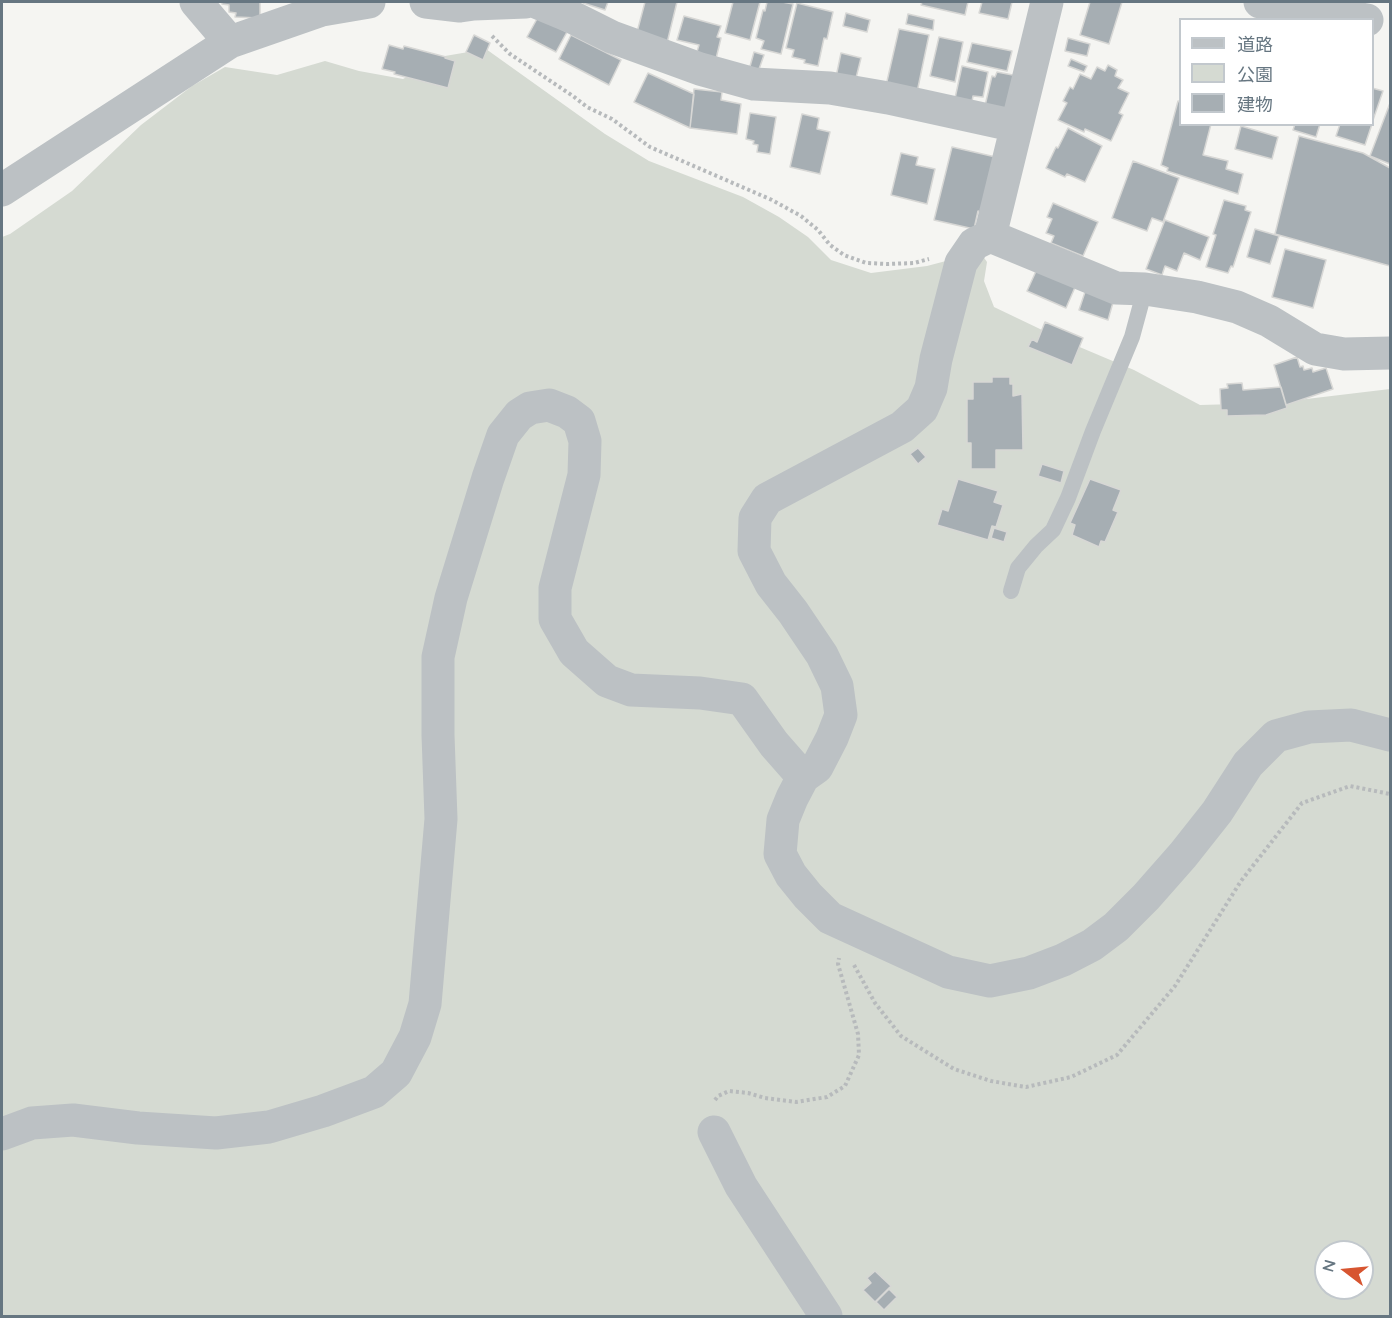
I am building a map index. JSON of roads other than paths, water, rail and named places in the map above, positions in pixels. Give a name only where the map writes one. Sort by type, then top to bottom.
[{"type":"street","points":[[196,2],[230,42]]},
{"type":"street","points":[[2,190],[230,42],[322,9],[369,2]]},
{"type":"street","points":[[426,2],[460,6],[526,2]]},
{"type":"street","points":[[536,2],[572,16],[612,37],[700,69],[754,84],[830,88],[888,98],[1016,126]]},
{"type":"street","points":[[990,236],[1047,2]]},
{"type":"street","points":[[1260,2],[1355,18]]},
{"type":"street","points":[[1374,21],[1390,29]]},
{"type":"street","points":[[1390,353],[1344,354],[1315,349],[1269,321],[1237,307],[1197,297],[1145,289],[1116,288],[990,236],[974,244],[961,263],[936,359],[931,388],[922,409],[902,427],[767,499],[755,518],[754,551],[771,584],[822,655],[837,686],[841,715],[817,767],[803,777],[792,798],[783,820],[780,854],[791,875],[830,918],[948,972],[990,981],[1029,973],[1063,960],[1092,945],[1116,927],[1183,855],[1217,812],[1248,764],[1276,736],[1309,727],[1351,725],[1390,735]]},
{"type":"street","points":[[2,1134],[32,1124],[73,1120],[138,1128],[216,1133],[269,1127],[323,1111],[374,1092],[396,1073],[415,1037],[425,1005],[441,819],[438,657],[451,598],[503,435],[519,415],[530,408],[549,405],[567,412],[579,421],[585,441],[584,475],[555,588],[555,619],[574,652],[607,681],[632,690],[700,693],[742,699],[774,744],[803,777]]},
{"type":"street","points":[[714,1132],[741,1186],[826,1317]]},
{"type":"lane","points":[[1011,591],[1018,568],[1035,546],[1053,530],[1068,498],[1132,337],[1145,289]]}]
